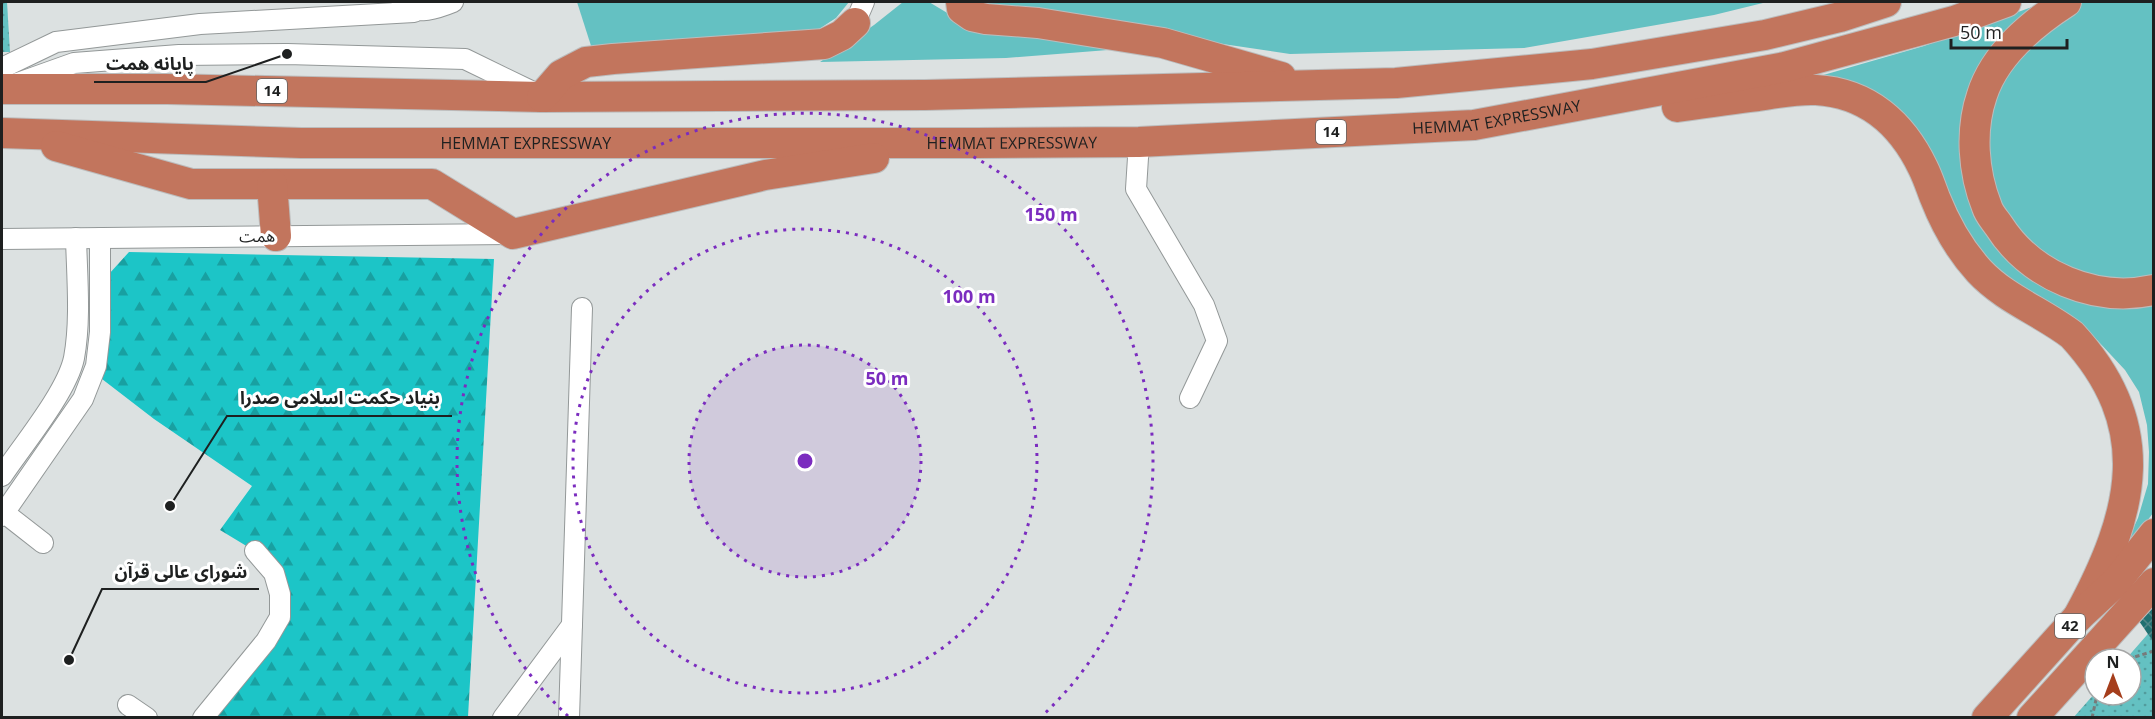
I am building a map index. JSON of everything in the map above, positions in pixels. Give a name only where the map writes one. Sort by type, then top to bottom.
[{"type":"highway","points":[[961,2],[962,9],[972,16],[1038,23],[1162,43],[1310,85]]},
{"type":"highway","points":[[1765,35],[1807,4],[1814,2]]},
{"type":"highway","name":"14","points":[[2,89],[167,89],[542,97],[925,95],[1396,83],[1592,63],[1765,35],[1840,17],[1886,2]]},
{"type":"highway","name":"HEMMAT EXPRESSWAY","points":[[6,133],[301,143],[975,144],[1139,142],[1473,125],[1785,67],[1954,21],[2006,2]]},
{"type":"highway","points":[[2066,2],[2044,16],[2014,44],[1995,68],[1982,94],[1975,127],[1974,154],[1987,208],[2007,239],[2038,267],[2070,283],[2096,291],[2121,294],[2154,290]]},
{"type":"highway","points":[[542,97],[561,75],[586,63],[613,59],[824,44],[842,35],[859,12]]},
{"type":"highway","points":[[1473,125],[1673,107],[1815,90],[1846,94],[1872,106],[1893,124],[1914,149],[1941,215],[1963,252],[1981,273],[1999,289],[2088,347],[2105,363],[2132,399],[2143,447],[2141,480],[2135,504],[2121,538],[2078,617]]},
{"type":"highway","points":[[6,133],[191,184],[432,184],[513,234],[765,175],[975,144]]},
{"type":"highway","points":[[273,184],[276,236]]},
{"type":"highway","name":"42","points":[[1987,717],[2078,617],[2116,582],[2154,534]]},
{"type":"highway","name":"42","points":[[2032,717],[2154,583]]},
{"type":"street","points":[[387,2],[414,12]]},
{"type":"street","points":[[2,68],[56,42],[200,24],[414,12],[453,2]]},
{"type":"street","points":[[1139,142],[1136,189],[1204,305],[1217,340],[1190,398]]},
{"type":"street","name":"همت","points":[[2,239],[513,234]]},
{"type":"street","points":[[2,476],[62,388],[74,360],[77,330],[76,238]]},
{"type":"street","points":[[43,543],[2,513],[83,399],[96,366],[100,332],[100,238]]},
{"type":"street","points":[[569,717],[582,308]]},
{"type":"street","points":[[203,717],[266,641],[280,617],[280,594],[274,573],[255,551]]},
{"type":"street","points":[[503,717],[572,625]]},
{"type":"street","points":[[128,705],[147,717]]},
{"type":"shaded area","points":[[2,2],[7,2],[10,52],[2,52]]},
{"type":"shaded area","points":[[577,2],[849,2],[836,18],[799,42],[593,52]]},
{"type":"shaded area","points":[[903,2],[929,2],[954,17],[1146,47],[1006,58],[820,62]]},
{"type":"shaded area","points":[[975,2],[1767,2],[1714,15],[1524,48],[1290,54],[999,11]]},
{"type":"shaded area","points":[[2046,2],[1975,97],[2009,251],[2153,297],[2153,513],[2102,582],[2126,544],[2138,518],[2148,484],[2147,425],[2139,392],[2125,370],[2097,340],[2034,303],[2003,277],[1975,247],[1955,205],[1934,173],[1813,78],[1924,46]]},
{"type":"shaded area","points":[[2075,2],[2153,2],[2153,282],[2074,278],[2031,252],[1994,204],[1982,133],[1996,80]]},
{"type":"shaded area","points":[[2153,628],[2153,717],[2073,718],[2083,707],[2143,707],[2143,647],[2136,647]]},
{"type":"green space","points":[[129,252],[494,259],[468,717],[209,717],[288,614],[276,564],[220,530],[252,486],[154,419],[102,379],[109,274]]},
{"type":"building","points":[[2154,602],[2154,643],[2137,618]]},
{"type":"place","name":"پایانه همت","points":[[287,54]]},
{"type":"place","name":"بنیاد حکمت اسلامی صدرا","points":[[170,506]]},
{"type":"place","name":"شورای عالی قرآن","points":[[69,660]]}]
